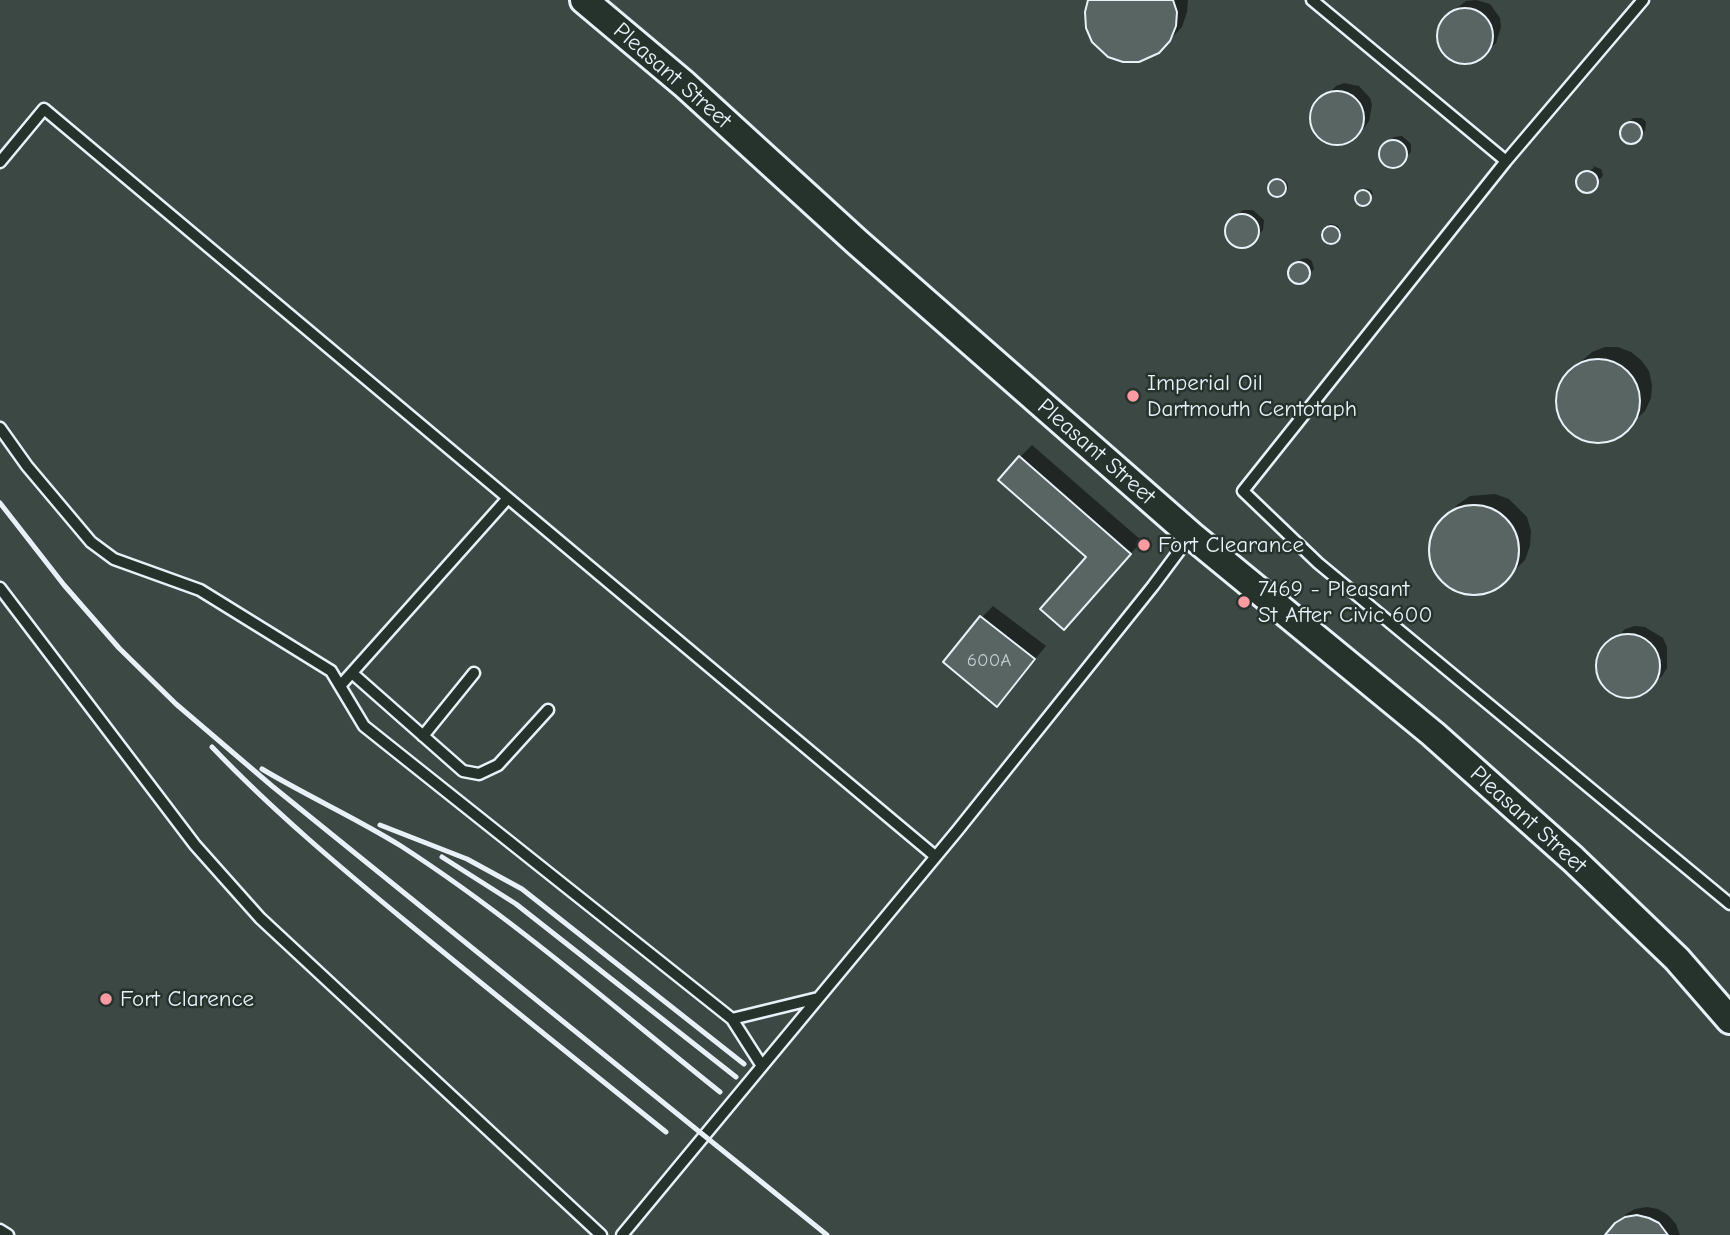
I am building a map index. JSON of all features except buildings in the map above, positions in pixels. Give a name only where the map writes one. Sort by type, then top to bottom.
[{"type":"main road","name":"Pleasant Street","points":[[584,0],[684,84],[857,242],[1191,535],[1433,734],[1573,859],[1677,959],[1730,1020]]},
{"type":"lane","points":[[1312,0],[1506,161]]},
{"type":"lane","points":[[1643,0],[1506,161],[1244,491],[1318,563],[1730,904]]},
{"type":"lane","points":[[0,162],[44,109],[936,856]]},
{"type":"lane","points":[[0,428],[27,466],[91,542],[114,559],[200,590],[331,671],[364,726],[732,1019],[762,1066]]},
{"type":"lane","points":[[340,686],[508,498]]},
{"type":"lane","points":[[622,1235],[936,856],[1191,535]]},
{"type":"lane","points":[[0,588],[195,845],[260,918],[601,1235]]},
{"type":"lane","points":[[352,673],[463,771],[480,774],[498,765],[548,710]]},
{"type":"lane","points":[[423,736],[474,673]]},
{"type":"lane","points":[[732,1019],[818,998]]},
{"type":"lane","points":[[0,1230],[8,1235]]},
{"type":"shaded area","points":[[0,0],[1730,0],[1730,1235],[0,1235]]},
{"type":"railway","points":[[0,503],[64,585],[119,648],[176,704],[272,786],[827,1235]]},
{"type":"railway","points":[[212,747],[283,816],[358,882],[666,1132]]},
{"type":"railway","points":[[262,769],[384,836],[443,874],[524,934],[720,1092]]},
{"type":"railway","points":[[380,825],[467,859],[522,889],[744,1064]]},
{"type":"railway","points":[[442,857],[516,904],[736,1077]]},
{"type":"place","name":"Imperial Oil Dartmouth Centotaph","points":[[1133,396]]},
{"type":"place","name":"Fort Clearance","points":[[1144,545]]},
{"type":"place","name":"7469 - Pleasant St After Civic 600","points":[[1244,602]]},
{"type":"place","name":"Fort Clarence","points":[[106,999]]}]
